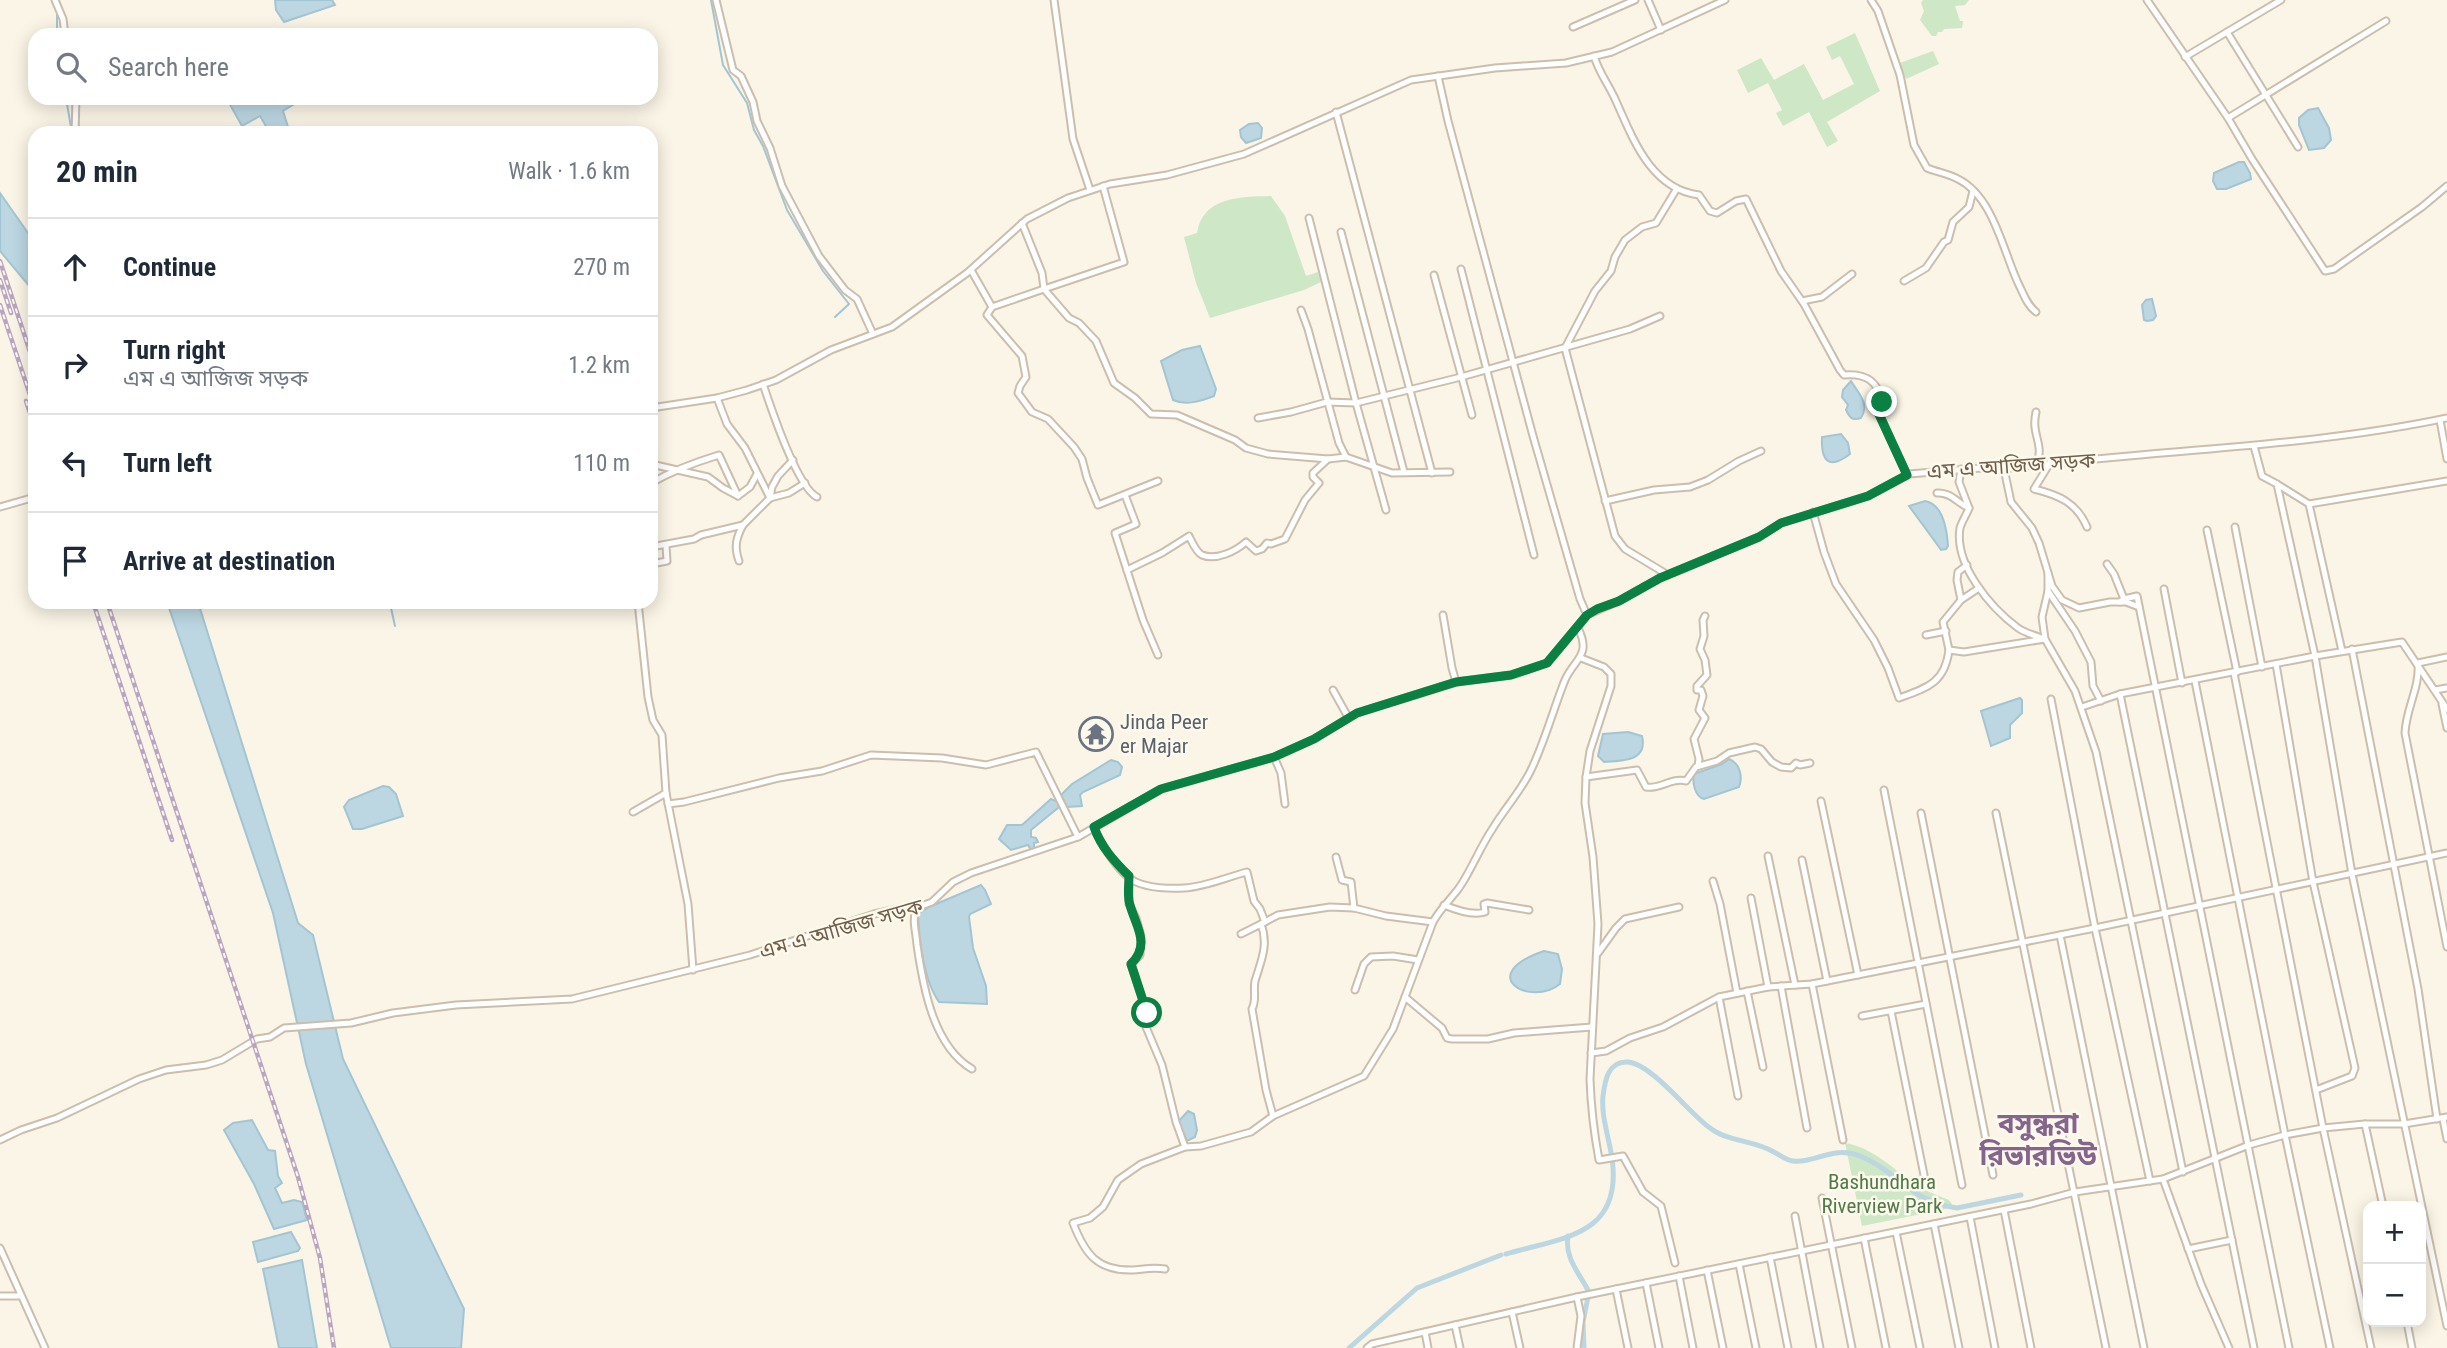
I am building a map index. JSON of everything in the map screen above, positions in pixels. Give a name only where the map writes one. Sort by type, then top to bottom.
[{"type":"street","points":[[55,0],[64,28]]},
{"type":"street","points":[[716,0],[733,70],[741,76],[753,102],[757,121],[770,148],[782,186],[819,256],[845,289],[857,299],[873,334]]},
{"type":"street","points":[[1054,0],[1073,139],[1090,190]]},
{"type":"street","points":[[1573,27],[1635,0]]},
{"type":"street","points":[[1648,0],[1661,30]]},
{"type":"street","points":[[658,407],[717,398],[776,380],[831,350],[892,327],[971,270],[1022,223],[1049,207],[1090,190],[1179,172],[1244,154],[1411,80],[1495,68],[1566,63],[1612,52],[1725,0]]},
{"type":"street","points":[[1871,0],[1878,11],[1900,75],[1914,145],[1927,168],[1959,179],[1973,191],[1995,223],[2016,278],[2030,307],[2036,312]]},
{"type":"street","points":[[2147,0],[2228,118],[2326,271],[2334,269],[2422,207],[2447,186]]},
{"type":"street","points":[[2185,57],[2280,0]]},
{"type":"street","points":[[2228,118],[2386,21]]},
{"type":"street","points":[[2227,32],[2298,147]]},
{"type":"street","points":[[1594,56],[1627,129],[1648,164],[1676,190],[1699,195],[1710,211],[1717,213],[1736,201],[1746,200],[1781,271],[1802,301],[1844,375],[1857,374],[1872,379],[1880,391],[1882,402],[1877,408],[1878,412],[1907,475]]},
{"type":"street","points":[[1438,76],[1513,361],[1580,599],[1587,615]]},
{"type":"street","points":[[75,126],[76,105]]},
{"type":"street","points":[[1336,113],[1432,473]]},
{"type":"street","points":[[1103,186],[1124,262],[992,307],[987,315],[1022,356],[1026,377],[1018,393],[1023,402],[1032,412],[1048,419],[1074,447],[1082,459],[1098,505],[1158,481]]},
{"type":"street","points":[[1668,575],[1625,549],[1615,536],[1565,348],[1595,290],[1611,271],[1615,257],[1625,240],[1642,227],[1656,223],[1676,190]]},
{"type":"street","points":[[1904,281],[1926,268],[1948,240],[1953,222],[1969,207],[1973,191]]},
{"type":"street","points":[[1309,218],[1386,510]]},
{"type":"street","points":[[1022,223],[1042,273],[1044,289],[1069,318],[1079,323],[1096,341],[1114,383],[1135,397],[1151,414],[1177,415],[1255,451],[1268,454],[1328,459],[1346,457],[1392,473],[1450,472]]},
{"type":"street","points":[[1341,232],[1404,472]]},
{"type":"street","points":[[971,270],[992,307]]},
{"type":"street","points":[[1461,270],[1534,555]]},
{"type":"street","points":[[1802,301],[1822,297],[1852,274]]},
{"type":"street","points":[[1434,275],[1472,415]]},
{"type":"street","points":[[1301,310],[1339,443],[1346,457]]},
{"type":"street","points":[[1258,418],[1327,402],[1356,403],[1461,377],[1630,329],[1660,316]]},
{"type":"street","points":[[763,384],[793,460],[810,493],[817,497]]},
{"type":"street","points":[[717,398],[727,424],[745,448],[771,498]]},
{"type":"street","points":[[2036,412],[2032,426],[2040,449],[2038,461]]},
{"type":"street","points":[[2444,419],[2447,459]]},
{"type":"street","name":"এম এ আজিজ সড়ক","points":[[0,1140],[57,1118],[139,1079],[166,1070],[206,1065],[222,1060],[257,1039],[270,1037],[284,1028],[351,1023],[393,1013],[456,1005],[572,999],[750,955],[874,914],[916,908],[932,902],[953,883],[971,873],[1078,837],[1161,789],[1274,757],[1314,739],[1348,717],[1456,682],[1511,675],[1547,663],[1587,615],[1668,575],[1759,537],[1781,523],[1868,496],[1907,475],[2303,442],[2444,419]]},
{"type":"street","points":[[2254,446],[2262,476],[2309,504],[2447,481]]},
{"type":"street","points":[[1605,501],[1654,490],[1690,487],[1709,480],[1738,461],[1761,451]]},
{"type":"street","points":[[658,480],[687,465],[719,456],[738,496]]},
{"type":"street","points":[[1127,570],[1162,554],[1189,536],[1199,554],[1205,556],[1233,552],[1246,542],[1259,551],[1267,543],[1285,539],[1305,500],[1318,488],[1319,483],[1313,473],[1328,459]]},
{"type":"street","points":[[771,498],[772,487],[778,476],[793,460]]},
{"type":"street","points":[[2050,463],[2034,489],[2062,497],[2072,504],[2083,517],[2087,527]]},
{"type":"street","points":[[658,466],[708,477],[738,496]]},
{"type":"street","points":[[2004,469],[2011,502],[2032,528],[2052,586],[2062,600],[2079,608],[2137,596],[2289,1348]]},
{"type":"street","points":[[1961,470],[1959,482],[1969,508],[1960,528],[1962,553],[1967,565],[1984,598],[2020,630],[2045,639]]},
{"type":"street","points":[[738,496],[750,486],[757,474]]},
{"type":"street","points":[[739,561],[736,537],[743,525],[771,498],[789,493],[805,483]]},
{"type":"street","points":[[2277,484],[2315,656],[2352,874],[2447,1326]]},
{"type":"street","points":[[1937,493],[1943,492],[1969,508]]},
{"type":"street","points":[[1125,495],[1136,524],[1115,533],[1143,620],[1158,655]]},
{"type":"street","points":[[0,507],[28,499]]},
{"type":"street","points":[[2309,504],[2342,651]]},
{"type":"street","points":[[1813,512],[1836,584],[1874,640],[1899,698],[1938,681],[1947,665],[1949,650],[1943,622],[1961,600],[1979,588]]},
{"type":"street","points":[[658,547],[743,525]]},
{"type":"street","points":[[2235,527],[2262,667]]},
{"type":"street","points":[[2207,530],[2323,1128],[2371,1348]]},
{"type":"street","points":[[658,563],[667,561],[666,546]]},
{"type":"street","points":[[2107,564],[2122,600]]},
{"type":"street","points":[[1961,600],[1958,572],[1967,565]]},
{"type":"street","points":[[2048,573],[2048,591],[2042,617],[2045,639],[2051,653],[2065,671],[2082,707],[2096,752],[2183,1172]]},
{"type":"street","points":[[2164,589],[2182,683]]},
{"type":"street","points":[[2048,591],[2075,631],[2091,662],[2093,686],[2101,701]]},
{"type":"street","points":[[639,609],[648,697],[653,720],[662,735],[666,793],[688,904],[693,970]]},
{"type":"street","points":[[1443,615],[1451,668],[1456,682]]},
{"type":"street","points":[[1698,766],[1694,739],[1705,718],[1699,710],[1703,696],[1697,687],[1707,675],[1700,649],[1705,616]]},
{"type":"street","points":[[1166,1269],[1150,1266],[1135,1270],[1118,1269],[1105,1265],[1091,1257],[1082,1247],[1073,1223],[1090,1218],[1103,1207],[1118,1180],[1141,1164],[1185,1147],[1201,1146],[1251,1132],[1273,1116],[1364,1076],[1393,1029],[1433,922],[1458,890],[1480,849],[1530,772],[1549,728],[1566,677],[1581,657],[1583,645],[1578,628]]},
{"type":"street","points":[[1926,635],[1946,631]]},
{"type":"street","points":[[1949,650],[1964,652],[2045,639]]},
{"type":"street","points":[[2082,707],[2120,694],[2352,649],[2402,642],[2447,709]]},
{"type":"street","points":[[2352,649],[2447,1139]]},
{"type":"street","points":[[1581,657],[1604,667],[1611,674],[1611,686],[1590,751],[1585,803],[1595,880],[1598,953],[1592,1027],[1591,1103],[1599,1160],[1623,1156],[1632,1177],[1643,1192],[1661,1206],[1675,1263]]},
{"type":"street","points":[[2418,663],[2447,657]]},
{"type":"street","points":[[2418,663],[2420,678],[2406,718],[2405,733],[2447,947]]},
{"type":"street","points":[[2276,664],[2313,882],[2355,1068],[2352,1076],[2316,1090]]},
{"type":"street","points":[[2195,681],[2330,1348]]},
{"type":"street","points":[[2435,690],[2447,688]]},
{"type":"street","points":[[1334,690],[1348,717]]},
{"type":"street","points":[[2120,694],[2253,1348]]},
{"type":"street","points":[[2051,699],[2095,928],[2150,1181]]},
{"type":"street","points":[[2442,701],[2447,729]]},
{"type":"street","points":[[1586,776],[1637,770],[1646,787],[1650,788],[1675,780],[1686,781],[1698,766],[1717,761],[1729,753],[1755,747],[1781,767],[1791,768],[1796,763],[1811,763]]},
{"type":"street","points":[[668,804],[684,803],[767,781],[822,771],[871,755],[942,758],[986,765],[1036,752],[1078,837]]},
{"type":"street","points":[[1274,757],[1281,773],[1285,804]]},
{"type":"street","points":[[1884,790],[1962,1185]]},
{"type":"street","points":[[633,812],[666,793]]},
{"type":"street","points":[[1821,801],[1858,975]]},
{"type":"street","points":[[1921,813],[1993,1175]]},
{"type":"street","points":[[1996,813],[2106,1348]]},
{"type":"street","points":[[1094,827],[1110,857],[1134,881],[1154,887],[1186,888],[1247,872],[1265,935],[1265,949],[1262,966],[1255,980],[1255,1003],[1252,1009],[1273,1116]]},
{"type":"street","points":[[1591,1053],[1606,1051],[1630,1038],[1663,1027],[1719,997],[1768,986],[1812,984],[1858,975],[2164,914],[2447,853]]},
{"type":"street","points":[[1768,856],[1795,985]]},
{"type":"street","points":[[1336,857],[1342,880],[1351,882],[1354,908]]},
{"type":"street","points":[[1802,860],[1827,981]]},
{"type":"street","points":[[1129,876],[1129,904],[1141,936],[1140,955],[1131,964],[1147,1013],[1146,1027],[1162,1065],[1175,1122],[1185,1147]]},
{"type":"street","points":[[1713,881],[1737,993]]},
{"type":"street","points":[[1751,898],[1768,986]]},
{"type":"street","points":[[1444,905],[1479,914],[1485,912],[1484,904],[1487,903],[1529,910]]},
{"type":"street","points":[[1241,934],[1278,915],[1330,907],[1354,908],[1386,916],[1433,922]]},
{"type":"street","points":[[1598,953],[1626,919],[1679,907]]},
{"type":"street","points":[[916,908],[912,920],[918,960],[936,1023],[945,1042],[962,1063],[972,1069]]},
{"type":"street","points":[[2060,935],[2144,1348]]},
{"type":"street","points":[[1356,990],[1364,964],[1371,957],[1393,956],[1418,960]]},
{"type":"street","points":[[1812,984],[1843,1140]]},
{"type":"street","points":[[1782,986],[1807,1128]]},
{"type":"street","points":[[1747,991],[1763,1068]]},
{"type":"street","points":[[1405,997],[1442,1028],[1447,1038],[1452,1039],[1488,1039],[1514,1033],[1592,1027]]},
{"type":"street","points":[[1719,997],[1738,1096]]},
{"type":"street","points":[[1862,1016],[1926,1004]]},
{"type":"street","points":[[1891,1011],[1924,1175]]},
{"type":"street","points":[[1367,1348],[1392,1339],[1577,1297],[2004,1210],[2075,1192],[2163,1179],[2249,1145],[2285,1136],[2323,1128],[2404,1124],[2442,1118]]},
{"type":"street","points":[[2365,1124],[2382,1201]]},
{"type":"street","points":[[2163,1179],[2188,1249],[2229,1348]]},
{"type":"street","points":[[1822,1198],[1852,1348]]},
{"type":"street","points":[[2004,1210],[2031,1348]]},
{"type":"street","points":[[1795,1216],[1819,1348]]},
{"type":"street","points":[[1970,1217],[1995,1348]]},
{"type":"street","points":[[1934,1224],[1959,1348]]},
{"type":"street","points":[[1896,1232],[1920,1348]]},
{"type":"street","points":[[1864,1238],[1886,1348]]},
{"type":"street","points":[[2188,1249],[2232,1240]]},
{"type":"street","points":[[0,1248],[45,1348]]},
{"type":"street","points":[[1770,1258],[1788,1348]]},
{"type":"street","points":[[1739,1264],[1756,1348]]},
{"type":"street","points":[[1707,1270],[1723,1348]]},
{"type":"street","points":[[1679,1276],[1693,1348]]},
{"type":"street","points":[[1646,1283],[1659,1348]]},
{"type":"street","points":[[1616,1289],[1628,1348]]},
{"type":"street","points":[[0,1296],[21,1296]]},
{"type":"street","points":[[1577,1297],[1581,1316],[1577,1348]]},
{"type":"street","points":[[1512,1312],[1520,1348]]},
{"type":"street","points":[[1455,1325],[1460,1348]]},
{"type":"street","points":[[2408,1327],[2412,1348]]},
{"type":"street","points":[[1425,1332],[1428,1348]]},
{"type":"street","points":[[1392,1339],[1394,1348]]},
{"type":"green space","points":[[1923,0],[1969,0],[1965,5],[1955,6],[1960,21],[1963,21],[1962,28],[1944,29],[1932,36],[1920,20],[1924,11],[1921,3]]},
{"type":"green space","points":[[1855,33],[1880,91],[1827,122],[1838,141],[1827,147],[1809,112],[1783,126],[1776,113],[1782,110],[1768,83],[1748,93],[1737,70],[1761,58],[1774,80],[1804,64],[1823,100],[1854,84],[1840,56],[1832,60],[1826,47]]},
{"type":"green space","points":[[1933,51],[1939,64],[1906,79],[1900,63]]},
{"type":"green space","points":[[1271,196],[1285,216],[1306,276],[1318,272],[1321,282],[1304,290],[1210,318],[1196,283],[1184,237],[1197,233],[1201,221],[1215,205],[1236,198]]},
{"type":"green space","name":"Bashundhara Riverview Park","points":[[1845,1143],[1874,1154],[1918,1186],[1949,1200],[1951,1208],[1862,1226]]},
{"type":"water","points":[[275,0],[332,0],[335,5],[284,22],[276,10]]},
{"type":"water","points":[[230,105],[293,105],[283,111],[288,126],[266,126],[260,116],[242,126]]},
{"type":"water","points":[[2318,108],[2329,128],[2331,140],[2324,148],[2309,150],[2299,118],[2308,110]]},
{"type":"water","points":[[1258,123],[1262,128],[1261,138],[1246,143],[1240,130],[1249,124]]},
{"type":"water","points":[[2244,162],[2251,179],[2226,189],[2217,189],[2213,181],[2214,173]]},
{"type":"water","points":[[0,193],[28,233],[28,285],[0,251]]},
{"type":"water","points":[[2152,299],[2156,316],[2147,321],[2144,320],[2142,305],[2146,300]]},
{"type":"water","points":[[1200,346],[1216,389],[1214,396],[1188,403],[1173,400],[1161,361],[1182,350]]},
{"type":"water","points":[[1851,381],[1864,404],[1861,418],[1858,419],[1849,415],[1846,410],[1848,405],[1842,397],[1843,390]]},
{"type":"water","points":[[1841,434],[1848,443],[1850,454],[1836,462],[1827,461],[1822,437]]},
{"type":"water","points":[[1925,501],[1936,507],[1943,519],[1948,546],[1946,549],[1941,550],[1909,506]]},
{"type":"water","points":[[169,609],[200,609],[298,923],[313,935],[343,1059],[464,1309],[461,1348],[391,1348],[306,1064],[273,913]]},
{"type":"water","points":[[2020,698],[2022,713],[2010,725],[2010,738],[1991,746],[1981,711]]},
{"type":"water","points":[[1628,732],[1642,736],[1643,744],[1638,755],[1626,760],[1604,762],[1598,756],[1603,734]]},
{"type":"water","points":[[1729,759],[1740,771],[1739,787],[1701,798],[1695,789],[1694,774]]},
{"type":"water","points":[[1111,760],[1122,767],[1120,775],[1083,792],[1080,795],[1082,806],[1067,807],[1061,795],[1072,784]]},
{"type":"water","points":[[383,786],[389,787],[396,794],[403,816],[362,829],[353,829],[344,807],[349,800]]},
{"type":"water","points":[[1051,799],[1058,802],[1059,807],[1031,830],[1031,837],[1038,842],[1034,843],[1034,848],[1031,850],[1028,845],[1011,850],[999,839],[1007,825],[1022,825]]},
{"type":"water","points":[[981,885],[991,904],[969,917],[973,948],[986,986],[987,1004],[939,1002],[926,972],[918,914]]},
{"type":"water","points":[[1544,951],[1558,954],[1562,969],[1560,984],[1535,992],[1515,986],[1510,978],[1513,970],[1523,960]]},
{"type":"water","points":[[1188,1111],[1194,1114],[1197,1130],[1195,1137],[1187,1141],[1178,1122]]},
{"type":"water","points":[[252,1120],[268,1150],[275,1151],[278,1176],[282,1183],[275,1188],[282,1203],[294,1200],[302,1202],[307,1220],[274,1229],[254,1184],[224,1130],[233,1123]]},
{"type":"water","points":[[291,1232],[300,1248],[298,1251],[258,1262],[253,1242]]},
{"type":"water","points":[[302,1260],[317,1348],[279,1348],[263,1269]]},
{"type":"waterway","points":[[711,0],[723,65],[747,103],[754,130],[763,146],[787,210],[823,271],[849,304],[835,317]]},
{"type":"waterway","points":[[57,12],[57,28]]},
{"type":"waterway","points":[[67,105],[71,126]]},
{"type":"waterway","points":[[391,609],[395,626]]},
{"type":"waterway","points":[[1506,1254],[1568,1237],[1585,1229],[1599,1218],[1608,1204],[1613,1184],[1612,1158],[1604,1119],[1603,1096],[1612,1068],[1628,1062],[1648,1071],[1717,1133],[1766,1148],[1788,1160],[1801,1161],[1850,1153],[1885,1170],[1915,1193],[1957,1208],[2021,1195]]},
{"type":"waterway","points":[[1568,1236],[1568,1252],[1589,1292],[1583,1322],[1584,1348]]},
{"type":"waterway","points":[[1349,1348],[1417,1288],[1501,1255]]},
{"type":"railway","points":[[0,261],[28,346]]},
{"type":"railway","points":[[0,280],[11,313]]},
{"type":"railway","points":[[0,305],[28,389]]},
{"type":"railway","points":[[26,401],[28,407]]},
{"type":"railway","points":[[95,609],[172,840]]},
{"type":"railway","points":[[109,609],[298,1177],[320,1258],[334,1348]]},
{"type":"place","name":"Jinda Peer er Majar","points":[[1096,734]]},
{"type":"district","name":"বসুন্ধরা রিভারভিউ","points":[[2038,1139]]},
{"type":"route","points":[[1147,1013],[1131,964],[1140,955],[1141,936],[1129,904],[1129,876],[1110,857],[1094,827],[1161,789],[1274,757],[1314,739],[1357,713],[1456,682],[1511,675],[1547,663],[1587,615],[1597,609],[1619,601],[1660,578],[1720,551],[1759,537],[1781,523],[1882,490],[1907,475],[1881,422],[1877,408],[1882,402]]}]
